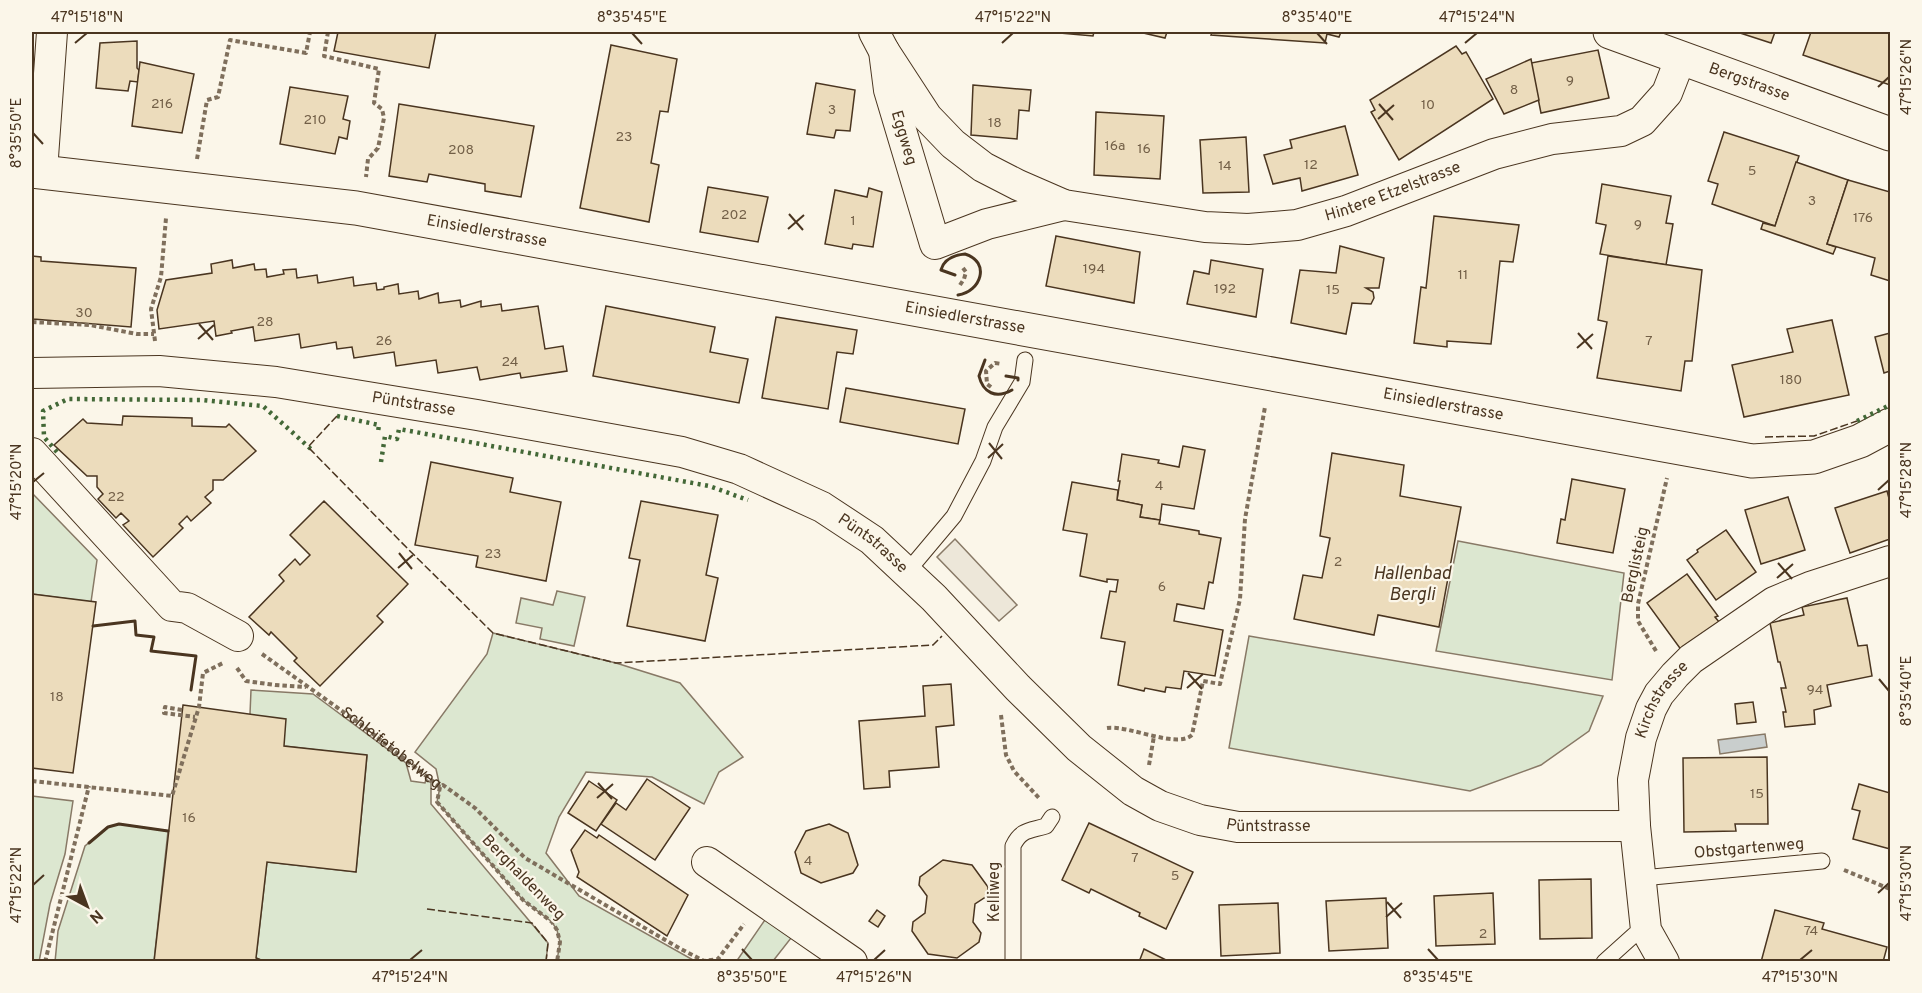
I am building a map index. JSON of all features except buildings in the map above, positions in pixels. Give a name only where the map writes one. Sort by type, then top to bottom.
[{"type":"main road","name":"Bergstrasse","points":[[1610,32],[1890,134]]},
{"type":"main road","name":"Einsiedlerstrasse","points":[[37,171],[356,208],[1752,461],[1814,457],[1860,441],[1890,425]]},
{"type":"street","points":[[37,171],[52,32]]},
{"type":"street","name":"Hintere Etzelstrasse","points":[[879,41],[927,117],[953,144],[983,167],[1064,205],[1205,227],[1248,229],[1297,225],[1346,211],[1494,154],[1552,140],[1621,131],[1642,121],[1667,93],[1681,57]]},
{"type":"street","name":"Eggweg","points":[[879,41],[889,90],[935,244]]},
{"type":"street","name":"Hintere Etzelstrasse","points":[[935,244],[987,224],[1064,205]]},
{"type":"street","name":"Püntstrasse","points":[[32,373],[159,371],[276,382],[682,452],[739,469],[822,507],[872,540],[934,598],[1078,748],[1133,791],[1160,806],[1200,820],[1238,827],[1635,826]]},
{"type":"street","points":[[32,453],[172,606],[187,608],[234,647]]},
{"type":"street","name":"Kirchstrasse","points":[[1664,962],[1646,930],[1635,826],[1633,780],[1641,738],[1659,694],[1692,658],[1774,602],[1810,587],[1890,561]]},
{"type":"street","points":[[707,862],[852,962]]},
{"type":"lane","points":[[907,572],[954,516],[984,461],[995,427],[1022,382],[1025,360]]},
{"type":"lane","name":"Kelliweg","points":[[1013,962],[1013,846],[1017,836],[1022,832],[1046,826],[1052,817]]},
{"type":"lane","name":"Obstgartenweg","points":[[1642,878],[1822,861]]},
{"type":"lane","points":[[1604,962],[1634,935],[1646,930]]},
{"type":"path","points":[[196,168],[207,100],[218,97],[230,40],[306,53],[310,32]]},
{"type":"path","points":[[328,32],[324,56],[379,69],[374,103],[382,109],[384,118],[378,148],[368,159]]},
{"type":"path","points":[[159,371],[151,309],[161,277],[167,210]]},
{"type":"path","points":[[32,322],[90,325],[137,334],[154,334]]},
{"type":"path","points":[[1078,748],[1095,730],[1117,727],[1181,740],[1188,739],[1192,735],[1203,681],[1220,684],[1240,599],[1245,519],[1264,413]]},
{"type":"path","name":"Berglisteig","points":[[1665,485],[1638,604],[1638,621],[1665,666],[1675,675]]},
{"type":"path","points":[[32,781],[172,796],[199,707],[203,673],[234,647]]},
{"type":"path","name":"Schleifetobelweg","points":[[234,647],[307,687],[377,736],[440,787],[443,784],[447,786],[525,858],[704,961],[718,960],[761,899]]},
{"type":"path","points":[[246,681],[307,687]]},
{"type":"path","points":[[1018,688],[1003,704],[1000,712],[1006,755],[1014,771],[1046,806],[1052,817]]},
{"type":"path","points":[[183,710],[165,707],[164,713],[195,717]]},
{"type":"path","points":[[1150,758],[1154,735]]},
{"type":"path","points":[[45,962],[89,786]]},
{"type":"path","name":"Berghaldenweg","points":[[440,787],[437,802],[523,900],[552,922],[560,942],[557,962]]},
{"type":"path","name":"Obstgartenweg","points":[[1822,861],[1890,889]]},
{"type":"green space","points":[[32,493],[97,560],[91,602],[32,594]]},
{"type":"green space","points":[[1458,541],[1624,573],[1612,680],[1436,651]]},
{"type":"green space","points":[[557,591],[585,597],[574,646],[540,639],[542,628],[516,623],[521,598],[553,605]]},
{"type":"green space","points":[[493,633],[616,663],[680,683],[743,757],[719,772],[704,804],[652,777],[586,772],[559,817],[546,853],[579,896],[695,961],[557,961],[560,942],[552,922],[523,900],[437,802],[440,787],[436,769],[415,752],[487,654]]},
{"type":"green space","points":[[1249,636],[1603,696],[1589,731],[1541,765],[1470,791],[1229,748]]},
{"type":"green space","points":[[251,690],[313,694],[406,763],[411,781],[425,783],[426,779],[431,783],[431,804],[548,943],[546,961],[266,962],[256,958],[267,862],[356,872],[367,756],[284,746],[250,714]]},
{"type":"green space","points":[[32,796],[73,801],[65,854],[50,904],[39,962],[32,961]]},
{"type":"green space","points":[[119,824],[168,831],[154,961],[55,962],[58,931],[85,846],[108,827]]},
{"type":"green space","points":[[769,914],[795,933],[773,961],[736,962]]},
{"type":"shaded area","points":[[955,539],[1017,605],[999,621],[937,557]]},
{"type":"shaded area","points":[[1765,734],[1767,747],[1720,754],[1718,740]]},
{"type":"hedge","points":[[57,452],[44,437],[43,411],[68,399],[202,400],[263,406],[312,450]]},
{"type":"hedge","points":[[1857,421],[1890,405]]},
{"type":"hedge","points":[[337,416],[379,425],[378,432]]},
{"type":"hedge","points":[[381,462],[385,436],[397,439],[399,429],[709,486],[748,500]]},
{"type":"fence","points":[[337,416],[308,447],[493,633],[616,663],[933,645],[942,636]]},
{"type":"fence","points":[[1765,437],[1814,436],[1857,421]]},
{"type":"fence","points":[[427,909],[532,923],[548,943],[546,962]]},
{"type":"wall","points":[[955,275],[941,270],[950,258],[965,254],[978,263],[980,276],[977,283],[966,293],[958,295]]},
{"type":"wall","points":[[985,360],[979,376],[984,387],[996,394],[1012,390]]},
{"type":"wall","points":[[1006,376],[1018,378],[1018,380]]},
{"type":"wall","points":[[93,626],[135,621],[136,635],[154,637],[151,651],[196,656],[191,690]]},
{"type":"wall","points":[[89,843],[108,827],[119,824],[168,831]]},
{"type":"water label","name":"Hallenbad Bergli","points":[[1412,584]]}]
